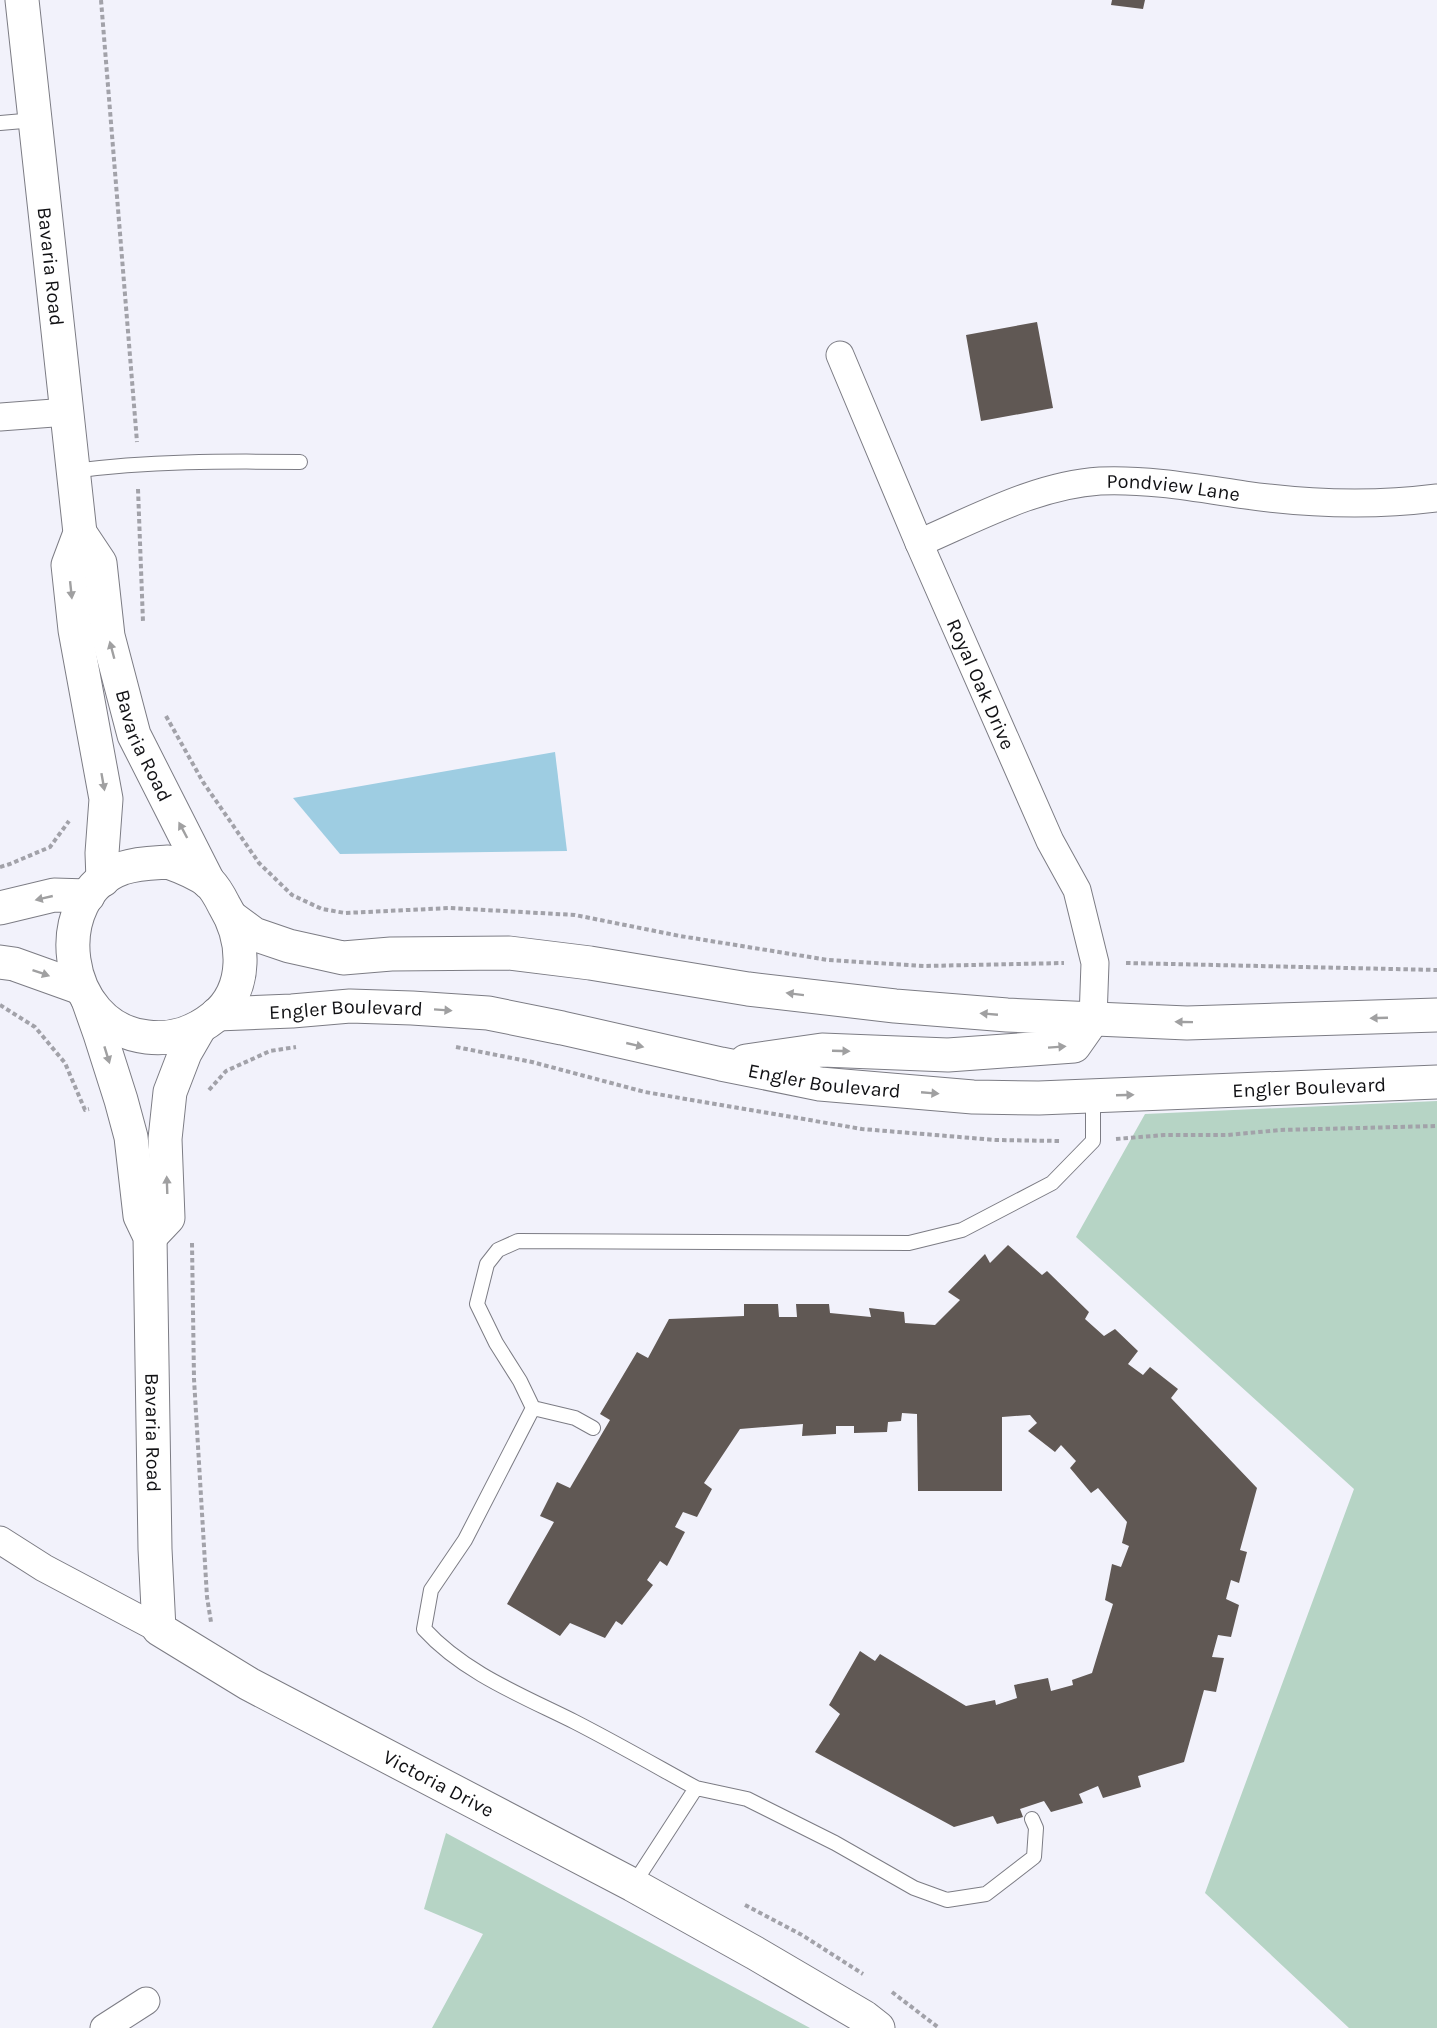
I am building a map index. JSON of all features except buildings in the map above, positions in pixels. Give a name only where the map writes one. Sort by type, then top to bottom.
[{"type":"main road","name":"Bavaria Road","points":[[22,0],[80,534],[68,565],[75,630],[106,799],[102,853],[95,888]]},
{"type":"main road","name":"Bavaria Road","points":[[80,534],[100,563],[108,636],[134,735],[209,883]]},
{"type":"main road","points":[[150,1237],[168,1218],[165,1139],[170,1092],[185,1053],[209,1021],[231,998],[239,978],[241,957],[238,937],[231,917],[209,883],[190,871],[168,862],[142,863],[121,868],[95,888],[76,925],[72,946],[75,967],[84,994],[107,1022],[122,1031],[138,1036],[159,1039],[181,1036],[209,1021]]},
{"type":"main road","points":[[0,908],[95,888]]},
{"type":"main road","points":[[231,917],[254,934],[289,946],[343,958],[391,954],[509,953],[590,963],[748,988],[884,1005],[1007,1015],[1187,1023],[1437,1016]]},
{"type":"main road","points":[[0,962],[14,964],[84,994]]},
{"type":"main road","name":"Bavaria Road","points":[[84,994],[100,1034],[126,1119],[140,1216],[150,1237],[155,1549],[159,1629]]},
{"type":"main road","name":"Engler Boulevard","points":[[209,1021],[350,1006],[488,1014],[819,1084],[961,1096],[1039,1098],[1437,1082]]},
{"type":"main road","points":[[721,1065],[822,1050],[948,1055],[1074,1046],[1093,1019]]},
{"type":"main road","name":"Victoria Drive","points":[[159,1629],[249,1684],[633,1885],[765,1958],[864,2017],[878,2028]]},
{"type":"street","name":"Royal Oak Drive","points":[[840,355],[919,543],[1050,841],[1077,890],[1095,963],[1093,1019]]},
{"type":"street","points":[[0,417],[67,412]]},
{"type":"street","name":"Pondview Lane","points":[[919,543],[1039,492],[1099,482],[1163,482],[1247,495],[1336,503],[1437,498]]},
{"type":"street","name":"Victoria Drive","points":[[0,1540],[44,1568],[159,1629]]},
{"type":"street","points":[[104,2028],[146,2001]]},
{"type":"lane","points":[[0,123],[35,120]]},
{"type":"lane","points":[[73,471],[139,464],[300,462]]},
{"type":"lane","points":[[533,1408],[477,1304],[487,1264],[498,1250],[518,1241],[909,1244],[962,1230],[1052,1183],[1094,1141],[1093,1096]]},
{"type":"lane","points":[[533,1408],[575,1418],[592,1428]]},
{"type":"lane","points":[[533,1408],[465,1540],[431,1590],[424,1629],[437,1643],[486,1677],[618,1744],[696,1788],[747,1799],[835,1843],[914,1888],[947,1900],[986,1894],[1034,1857],[1036,1828],[1032,1819]]},
{"type":"lane","points":[[633,1885],[696,1788]]},
{"type":"path","points":[[101,0],[139,464],[138,514],[144,633]]},
{"type":"path","points":[[163,709],[203,782],[259,863],[292,895],[322,909],[345,913],[450,908],[575,915],[680,936],[828,960],[924,966],[1095,963],[1336,966],[1437,970]]},
{"type":"path","points":[[1094,1141],[1164,1135],[1228,1135],[1280,1130],[1437,1126]]},
{"type":"green space","points":[[1437,1101],[1437,2028],[1349,2028],[1205,1893],[1354,1489],[1076,1237],[1145,1114]]},
{"type":"green space","points":[[446,1833],[810,2028],[432,2028],[483,1934],[424,1909]]},
{"type":"water","points":[[555,752],[567,851],[340,854],[293,798]]}]
